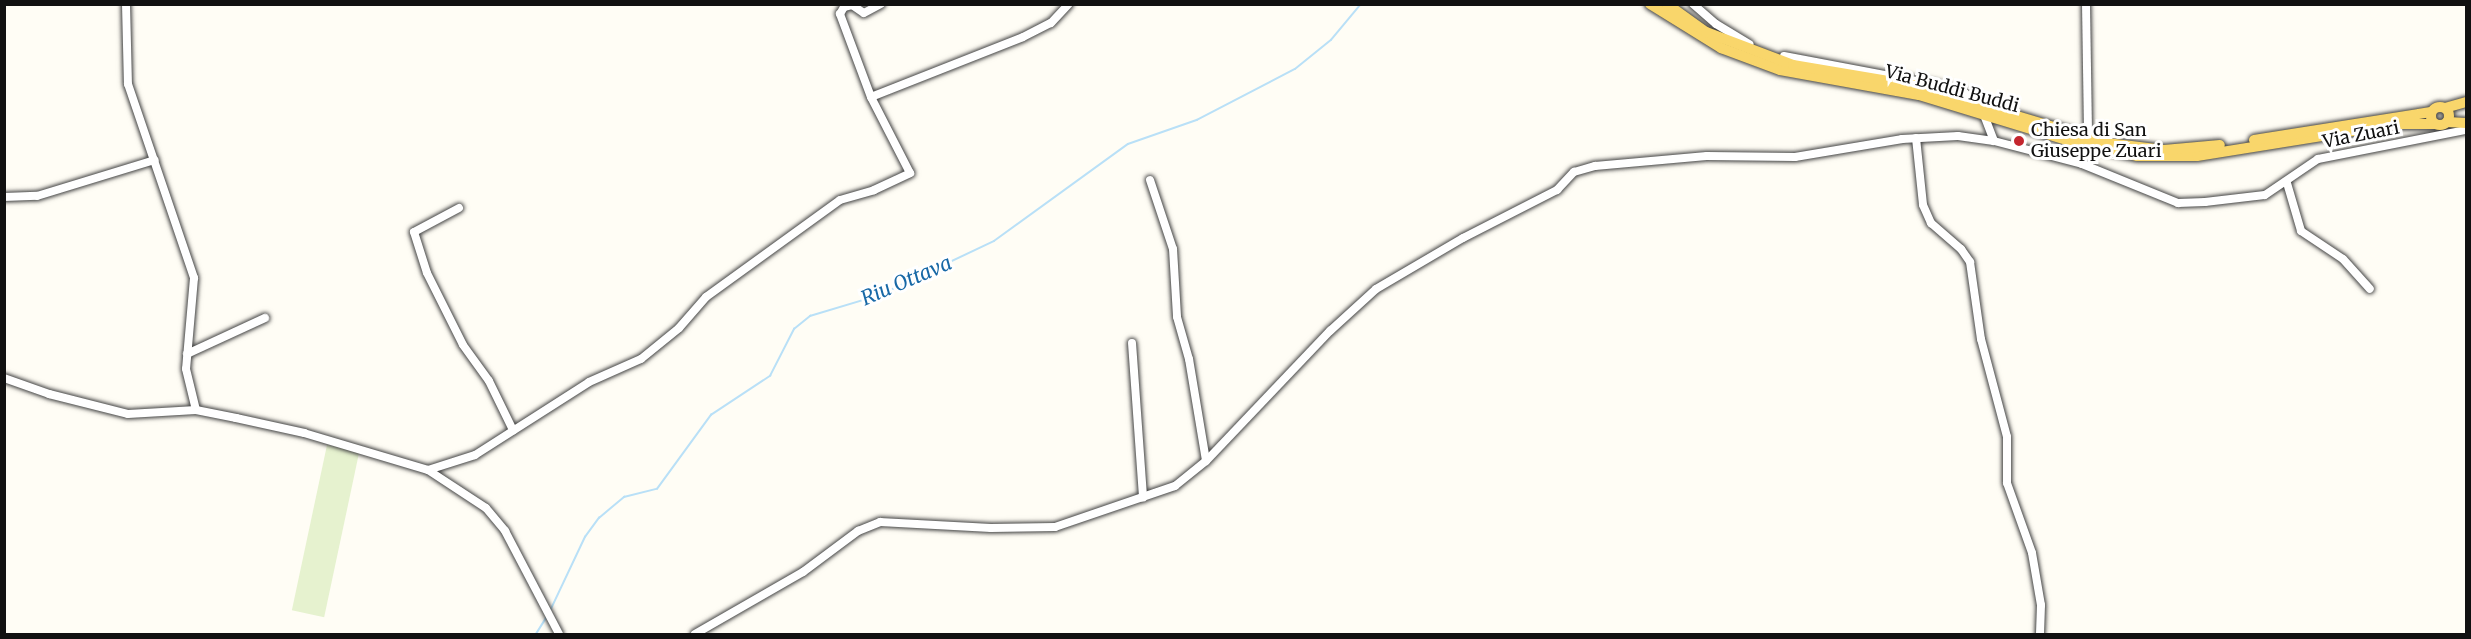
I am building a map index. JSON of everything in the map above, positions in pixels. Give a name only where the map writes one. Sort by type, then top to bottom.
[{"type":"main road","name":"Via Buddi Buddi","points":[[1650,4],[1721,48],[1780,70],[1919,95],[2137,156],[2197,156],[2397,124],[2447,122]]},
{"type":"main road","name":"Via Buddi Buddi","points":[[1667,4],[1693,23],[1737,46],[1793,65],[1968,97],[2087,142],[2137,148],[2188,149],[2431,112],[2437,107],[2445,108]]},
{"type":"main road","points":[[2466,102],[2445,108],[2447,122],[2466,123]]},
{"type":"main road","points":[[2431,112],[2435,124]]},
{"type":"street","points":[[126,4],[128,84],[194,278],[187,354],[187,382],[196,410]]},
{"type":"street","points":[[428,470],[468,459],[589,382],[641,359],[679,328],[706,297],[840,200],[874,190],[910,173],[871,97],[840,14],[852,5],[864,13],[881,4]]},
{"type":"street","points":[[871,97],[1023,37],[1051,22],[1069,4]]},
{"type":"street","points":[[1693,4],[1716,24],[1752,46],[1792,60],[1893,75],[1968,97]]},
{"type":"street","points":[[2082,164],[2087,142],[2086,4]]},
{"type":"street","points":[[1693,23],[1716,24]]},
{"type":"street","points":[[1983,113],[1994,141]]},
{"type":"street","name":"Via Zuari","points":[[696,634],[803,572],[858,531],[880,522],[991,528],[1055,527],[1175,486],[1206,461],[1330,331],[1376,289],[1463,238],[1557,190],[1574,172],[1595,166],[1707,156],[1795,157],[1845,146],[1958,136],[1994,141],[2082,164],[2178,203],[2265,195],[2287,183],[2318,159],[2466,130]]},
{"type":"street","points":[[1916,138],[1923,205],[1931,223],[1961,249],[1970,262],[1982,339],[2007,436],[2007,483],[2032,553],[2041,605],[2040,634]]},
{"type":"street","points":[[4,197],[37,196],[155,160]]},
{"type":"street","points":[[1150,180],[1173,249],[1177,317],[1189,359],[1206,461]]},
{"type":"street","points":[[2287,183],[2301,231],[2343,259],[2370,289]]},
{"type":"street","points":[[459,208],[414,232],[427,273],[463,345],[489,381],[513,430]]},
{"type":"street","points":[[187,354],[265,318]]},
{"type":"street","points":[[1132,343],[1143,498]]},
{"type":"street","points":[[4,378],[49,394],[128,414],[196,410],[304,433],[428,470],[486,508],[505,531],[559,634]]},
{"type":"green space","points":[[327,445],[359,452],[324,617],[292,610]]},
{"type":"waterway","name":"Riu Ottava","points":[[550,611],[585,537],[599,518],[624,497],[657,489],[711,415],[770,376],[794,329],[810,316],[880,295],[994,241],[1128,144],[1197,120],[1295,69],[1331,40],[1361,4]]},
{"type":"waterway","name":"Riu Ottava","points":[[536,634],[546,618]]},
{"type":"place","name":"Chiesa di San Giuseppe Zuari","points":[[2019,141]]}]
